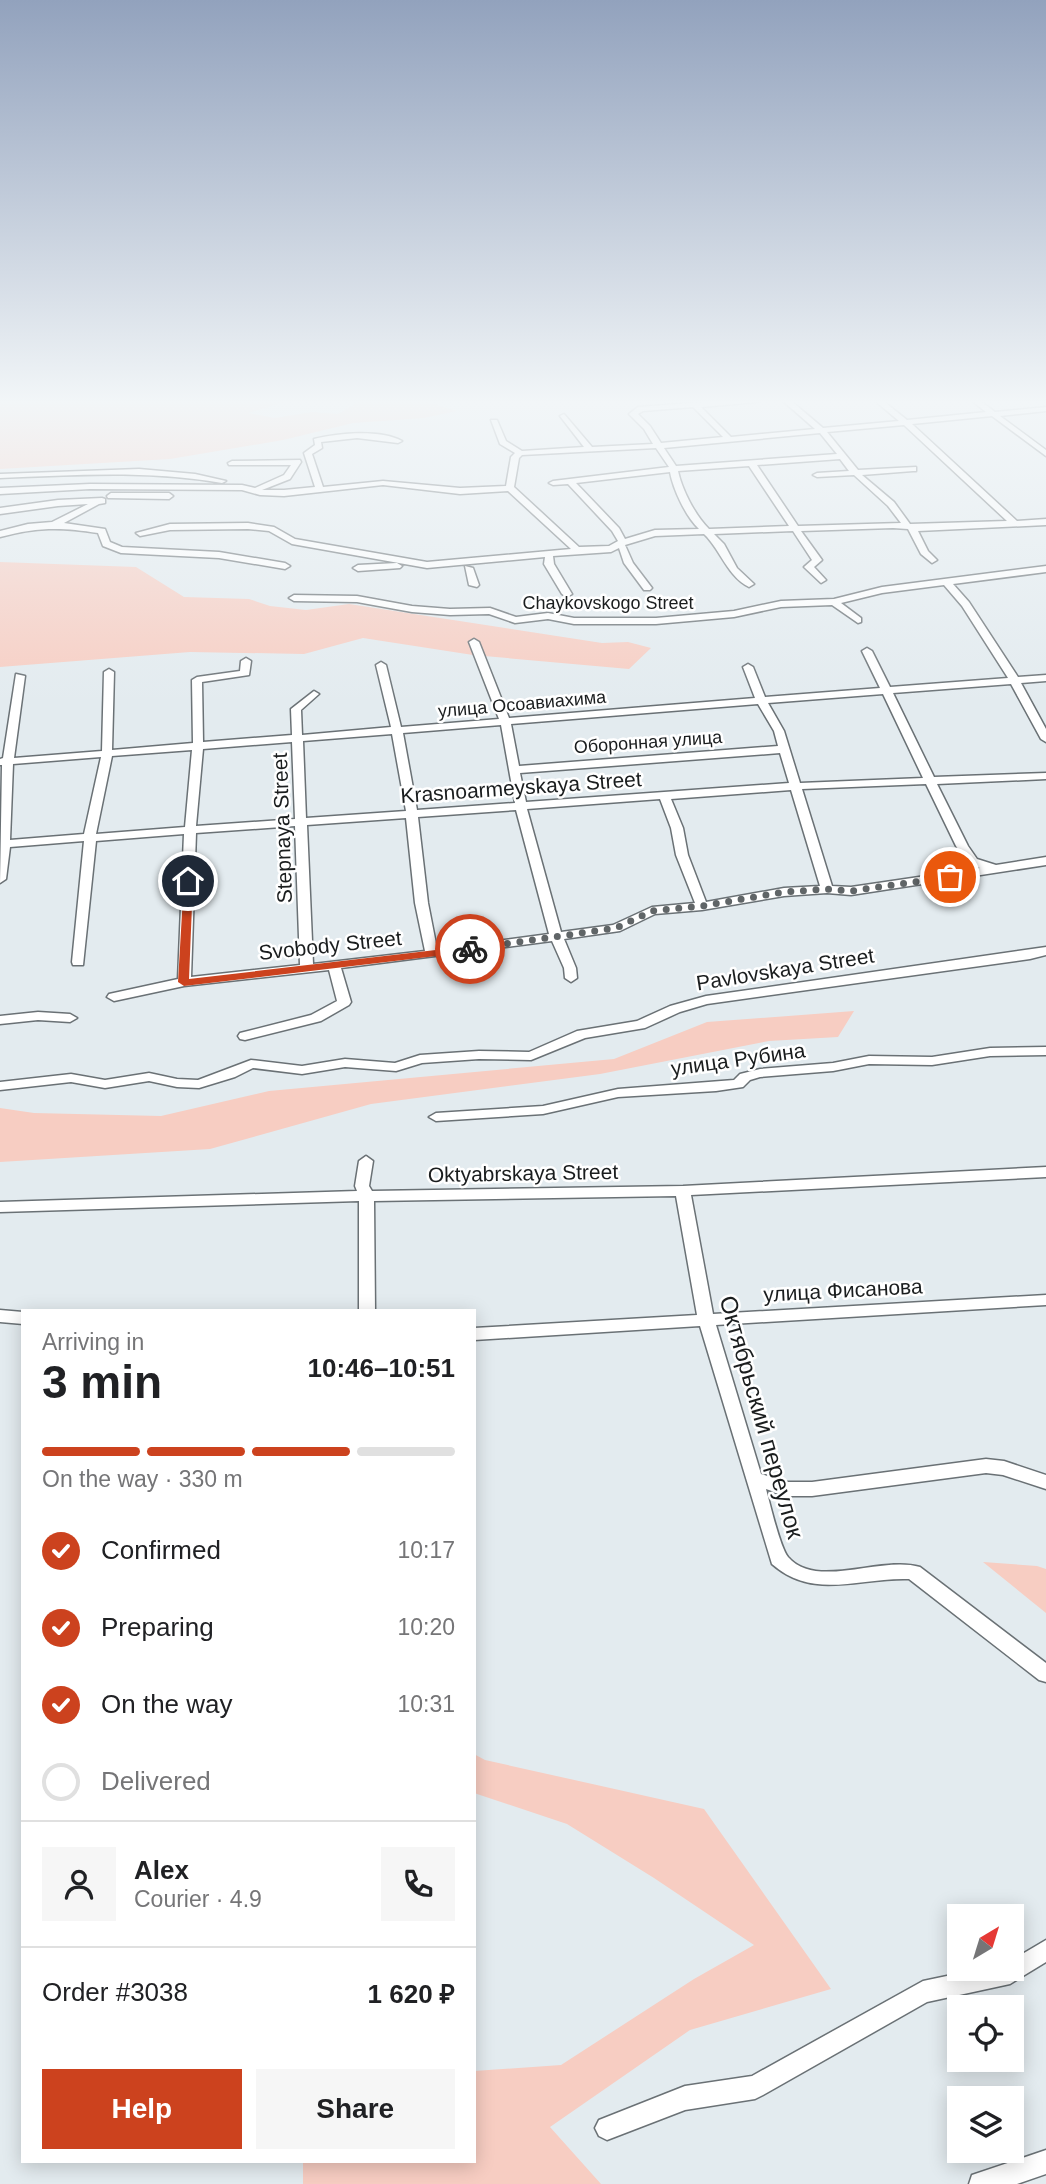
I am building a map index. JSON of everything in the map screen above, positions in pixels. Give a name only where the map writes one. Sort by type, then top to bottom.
[{"type":"street","points":[[0,511],[71,502]]},
{"type":"street","points":[[55,524],[100,502]]},
{"type":"street","points":[[525,502],[576,549],[582,551]]},
{"type":"street","points":[[590,502],[616,530],[629,562],[647,588]]},
{"type":"street","points":[[687,502],[705,530],[720,544],[733,569],[749,584]]},
{"type":"street","points":[[778,502],[817,560],[809,567],[821,580]]},
{"type":"street","points":[[888,502],[932,560]]},
{"type":"street","points":[[992,502],[1015,524]]},
{"type":"street","points":[[616,530],[655,533],[1046,522]]},
{"type":"street","points":[[0,534],[23,526],[55,524],[102,531],[106,544],[121,550],[190,540],[248,526],[271,529],[292,541],[427,565],[430,568],[502,565],[513,559]]},
{"type":"street","points":[[140,533],[170,527],[190,540],[285,566]]},
{"type":"street","points":[[358,568],[598,552],[655,533]]},
{"type":"street","points":[[548,555],[550,564],[567,594]]},
{"type":"street","points":[[468,568],[474,585]]},
{"type":"street","name":"Chaykovskogo Street","points":[[295,598],[357,599],[412,609],[450,612],[490,611],[515,620],[548,616],[574,621],[699,618],[781,604],[834,602],[882,590],[1046,569]]},
{"type":"street","points":[[947,583],[966,604],[1015,681],[1046,739]]},
{"type":"street","points":[[834,602],[858,620]]},
{"type":"street","points":[[474,642],[506,723],[521,808],[556,936],[570,968],[571,978]]},
{"type":"street","points":[[867,651],[957,836],[973,863],[999,869]]},
{"type":"street","points":[[184,982],[190,831],[198,746],[197,680],[245,673],[246,661]]},
{"type":"street","points":[[381,665],[398,731],[412,815],[423,917],[432,954]]},
{"type":"street","points":[[748,667],[785,749],[827,889]]},
{"type":"street","points":[[78,962],[90,838],[107,753],[109,672]]},
{"type":"street","points":[[0,879],[4,761],[20,676]]},
{"type":"street","name":"улица Осоавиахима","points":[[4,761],[1046,678]]},
{"type":"street","name":"Stepnaya Street","points":[[307,968],[296,709],[314,694]]},
{"type":"street","name":"Оборонная улица","points":[[514,770],[785,749]]},
{"type":"street","name":"Krasnoarmeyskaya Street","points":[[2,844],[798,786],[1046,776]]},
{"type":"street","points":[[664,795],[677,828],[682,855],[702,906]]},
{"type":"street","name":"Svobody Street","points":[[114,996],[184,982],[432,954],[616,928],[652,911],[702,906],[784,892],[827,889],[851,891],[1046,862]]},
{"type":"street","name":"Pavlovskaya Street","points":[[0,1086],[71,1078],[105,1084],[149,1077],[199,1084],[251,1064],[302,1070],[345,1063],[396,1067],[420,1059],[479,1055],[531,1056],[582,1034],[640,1025],[675,1009],[706,1000],[1030,956],[1046,951]]},
{"type":"street","points":[[245,1036],[316,1018],[344,1002],[334,965]]},
{"type":"street","points":[[0,1020],[38,1016],[70,1018]]},
{"type":"street","name":"улица Рубина","points":[[436,1117],[542,1110],[618,1093],[716,1087],[738,1084],[745,1077],[760,1073],[833,1067],[869,1060],[932,1061],[990,1052],[1046,1051]]},
{"type":"street","points":[[366,1161],[362,1186],[366,1196],[367,1309]]},
{"type":"street","name":"Oktyabrskaya Street","points":[[0,1207],[366,1196],[683,1191],[1046,1172]]},
{"type":"street","name":"Октябрьский переулок","points":[[683,1191],[706,1319],[778,1559],[786,1569],[810,1579],[898,1570],[913,1572],[1046,1674]]},
{"type":"street","name":"улица Фисанова","points":[[476,1334],[1046,1300]]},
{"type":"street","points":[[0,1315],[21,1318]]},
{"type":"street","points":[[755,1479],[786,1489],[812,1489],[986,1466],[1004,1468],[1046,1482]]},
{"type":"street","points":[[607,2128],[685,2098],[755,2087],[923,1992],[1010,1973],[1046,1950]]},
{"type":"street","points":[[981,2184],[1046,2162]]},
{"type":"shaded area","points":[[0,562],[136,567],[184,597],[249,599],[270,606],[306,610],[349,604],[602,643],[628,642],[651,648],[629,669],[473,655],[363,638],[304,654],[190,652],[0,667]]},
{"type":"shaded area","points":[[854,1011],[838,1037],[769,1041],[600,1074],[371,1104],[210,1149],[0,1162],[0,1108],[34,1113],[161,1116],[269,1091],[614,1059],[707,1022]]},
{"type":"shaded area","points":[[983,1562],[1046,1569],[1046,1613]]},
{"type":"shaded area","points":[[476,1755],[485,1760],[704,1809],[831,1989],[690,2030],[550,2127],[601,2184],[303,2184],[303,2163],[476,2163],[476,2071],[561,2065],[694,1979],[754,1945],[567,1824],[476,1794]]},
{"type":"way so far","points":[[470,949],[616,928],[652,911],[702,906],[784,892],[827,889],[851,891],[950,877]]},
{"type":"route","points":[[188,881],[184,982],[470,949]]}]
